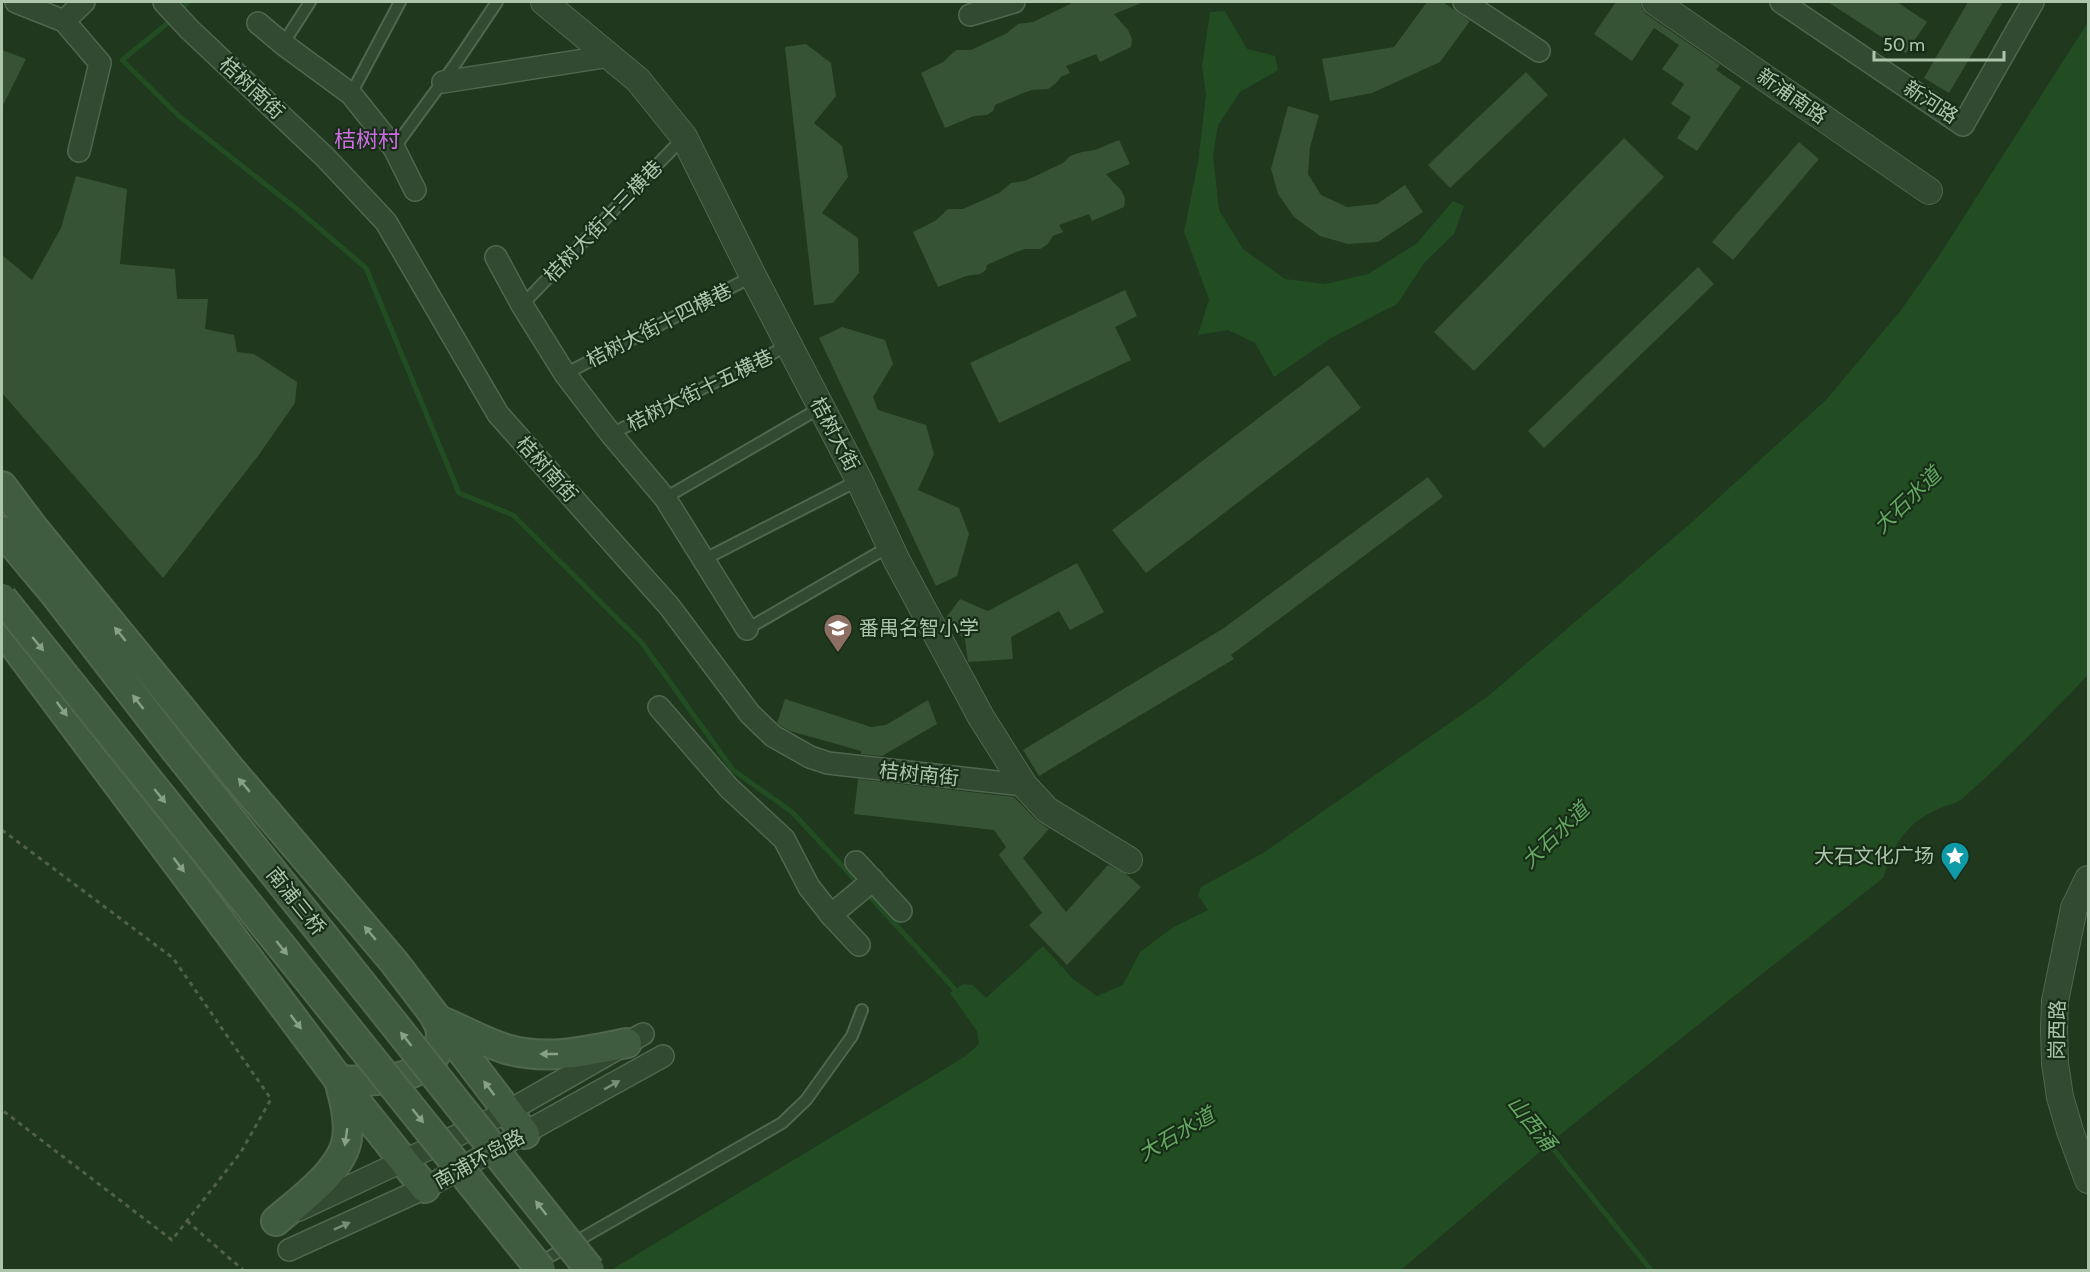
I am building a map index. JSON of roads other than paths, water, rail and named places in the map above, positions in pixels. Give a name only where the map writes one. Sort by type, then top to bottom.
[{"type":"main road","points":[[2,486],[39,535],[231,770],[394,962],[525,1134]]},
{"type":"main road","name":"南浦三桥","points":[[2,531],[54,593],[189,767],[590,1270]]},
{"type":"main road","name":"南浦三桥","points":[[2,598],[541,1270]]},
{"type":"main road","points":[[2,629],[339,1080],[425,1188]]},
{"type":"main road","points":[[436,1019],[484,1041],[527,1054],[574,1054],[635,1038]]},
{"type":"main road","points":[[339,1080],[369,1082],[401,1077],[416,1071],[438,1050],[441,1027],[436,1019]]},
{"type":"main road","points":[[276,1221],[322,1180],[340,1158],[347,1139],[347,1112],[339,1080]]},
{"type":"street","points":[[16,2],[64,21],[100,63],[79,151]]},
{"type":"street","points":[[64,21],[84,2]]},
{"type":"street","name":"桔树南街","points":[[164,2],[190,30],[326,157],[386,222],[498,414],[669,606],[750,714],[773,736],[810,757],[828,763],[1024,785]]},
{"type":"street","name":"桔树大街","points":[[544,2],[638,80],[684,137],[859,480],[890,546],[981,717],[1024,785],[1047,810],[1129,860]]},
{"type":"street","points":[[970,15],[1014,2]]},
{"type":"street","points":[[1464,2],[1539,51]]},
{"type":"street","name":"新浦南路","points":[[1655,2],[1929,191]]},
{"type":"street","name":"新河路","points":[[1781,2],[1963,124],[2033,2]]},
{"type":"street","points":[[258,23],[351,94],[394,148],[415,190]]},
{"type":"street","points":[[443,82],[610,56]]},
{"type":"street","points":[[496,257],[522,305],[565,374],[611,434],[665,498],[747,629]]},
{"type":"street","points":[[659,707],[729,788],[784,839],[809,887],[859,945]]},
{"type":"street","points":[[856,862],[901,911]]},
{"type":"street","name":"岗西路","points":[[2088,879],[2081,913],[2055,1001],[2054,1029],[2055,1063],[2063,1109],[2088,1180]]},
{"type":"street","points":[[831,915],[873,880]]},
{"type":"street","name":"南浦环岛路","points":[[276,1221],[507,1112],[635,1038]]},
{"type":"street","name":"南浦环岛路","points":[[289,1250],[425,1188],[663,1056]]},
{"type":"lane","points":[[283,44],[310,2]]},
{"type":"lane","points":[[351,94],[400,2]]},
{"type":"lane","points":[[394,148],[443,82],[497,2]]},
{"type":"lane","name":"桔树大街十三横巷","points":[[522,305],[684,137]]},
{"type":"lane","name":"桔树大街十四横巷","points":[[565,374],[753,276]]},
{"type":"lane","name":"桔树大街十五横巷","points":[[611,434],[789,345]]},
{"type":"lane","points":[[665,498],[821,407]]},
{"type":"lane","points":[[703,560],[859,480]]},
{"type":"lane","points":[[747,629],[890,546]]},
{"type":"lane","points":[[525,1270],[782,1123],[806,1100],[852,1036],[862,1010]]},
{"type":"water","points":[[1225,11],[1247,49],[1275,56],[1278,70],[1240,92],[1218,125],[1213,155],[1219,210],[1243,249],[1285,279],[1325,284],[1368,274],[1416,244],[1453,201],[1464,206],[1454,234],[1424,263],[1397,304],[1331,338],[1274,377],[1255,343],[1228,330],[1198,335],[1209,299],[1184,232],[1198,162],[1206,95],[1202,66],[1210,12]]},
{"type":"water","name":"大石水道","points":[[2088,22],[2088,675],[2027,738],[1963,798],[1926,815],[1909,829],[1897,845],[1883,878],[1567,1129],[1401,1270],[611,1270],[966,1056],[979,1044],[977,1031],[950,993],[963,984],[973,985],[986,998],[1043,946],[1073,979],[1097,996],[1123,985],[1140,952],[1172,928],[1208,910],[1198,895],[1201,887],[1263,853],[1487,697],[1691,523],[1827,399],[1901,310],[1939,256]]},
{"type":"waterway","points":[[179,12],[188,2]]},
{"type":"waterway","points":[[173,19],[122,60],[179,116],[298,210],[366,268],[459,493],[513,515],[642,643],[733,770],[792,812],[859,884]]},
{"type":"waterway","points":[[865,891],[960,995]]},
{"type":"waterway","name":"山西涌","points":[[1545,1139],[1651,1270]]},
{"type":"place","name":"番禺名智小学","points":[[838,654]]},
{"type":"place","name":"大石文化广场","points":[[1955,882]]},
{"type":"district","name":"桔树村","points":[[367,139]]}]
